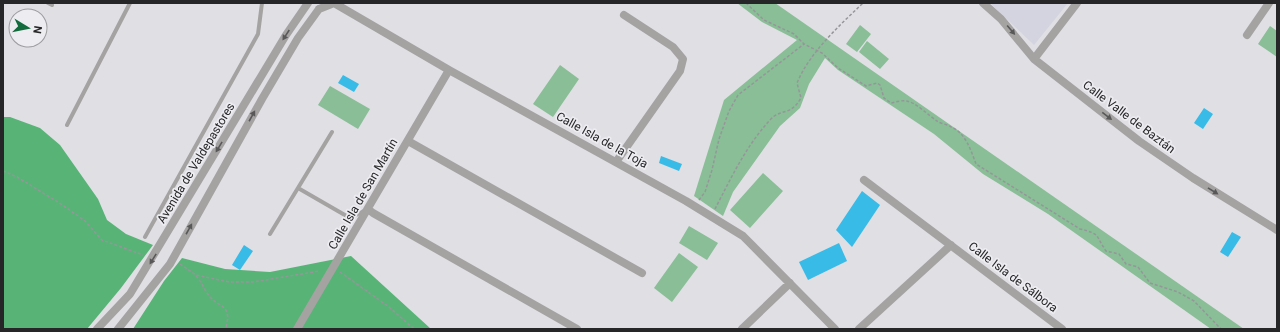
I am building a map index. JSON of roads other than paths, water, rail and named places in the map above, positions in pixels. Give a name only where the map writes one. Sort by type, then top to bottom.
[{"type":"street","name":"Avenida de Valdepastores","points":[[97,329],[130,294],[155,256],[286,35],[308,3]]},
{"type":"street","points":[[316,6],[334,3]]},
{"type":"street","name":"Calle Isla de la Toja","points":[[334,3],[449,70],[695,206],[743,236],[835,329]]},
{"type":"street","name":"Calle Valle de Baztán","points":[[983,3],[1001,19],[1034,59],[1139,141],[1193,178],[1277,230]]},
{"type":"street","points":[[1034,59],[1077,3]]},
{"type":"street","points":[[1247,35],[1269,3]]},
{"type":"street","name":"Avenida de Valdepastores","points":[[118,329],[172,260],[316,6]]},
{"type":"street","points":[[616,162],[680,71],[683,58],[673,47],[624,15]]},
{"type":"street","name":"Calle Isla de San Martín","points":[[297,329],[449,70]]},
{"type":"street","points":[[408,141],[642,273]]},
{"type":"street","name":"Calle Isla de Sálbora","points":[[864,180],[1062,329]]},
{"type":"street","points":[[368,209],[379,217],[577,329]]},
{"type":"street","name":"Calle Isla de Sálbora","points":[[859,329],[951,245]]},
{"type":"street","points":[[742,329],[790,283]]},
{"type":"lane","points":[[67,126],[130,3]]},
{"type":"lane","points":[[145,237],[258,34],[262,3]]},
{"type":"lane","points":[[270,234],[332,132]]},
{"type":"lane","points":[[298,188],[350,218],[368,209]]},
{"type":"water","points":[[343,75],[359,84],[354,92],[338,83]]},
{"type":"water","points":[[1204,108],[1213,114],[1203,129],[1194,123]]},
{"type":"water","points":[[661,156],[682,164],[679,171],[659,163]]},
{"type":"water","points":[[862,191],[880,205],[852,247],[836,230]]},
{"type":"water","points":[[1232,232],[1241,237],[1228,257],[1220,252]]},
{"type":"water","points":[[839,243],[847,261],[808,280],[799,262]]},
{"type":"water","points":[[244,245],[253,251],[240,270],[232,265]]}]
